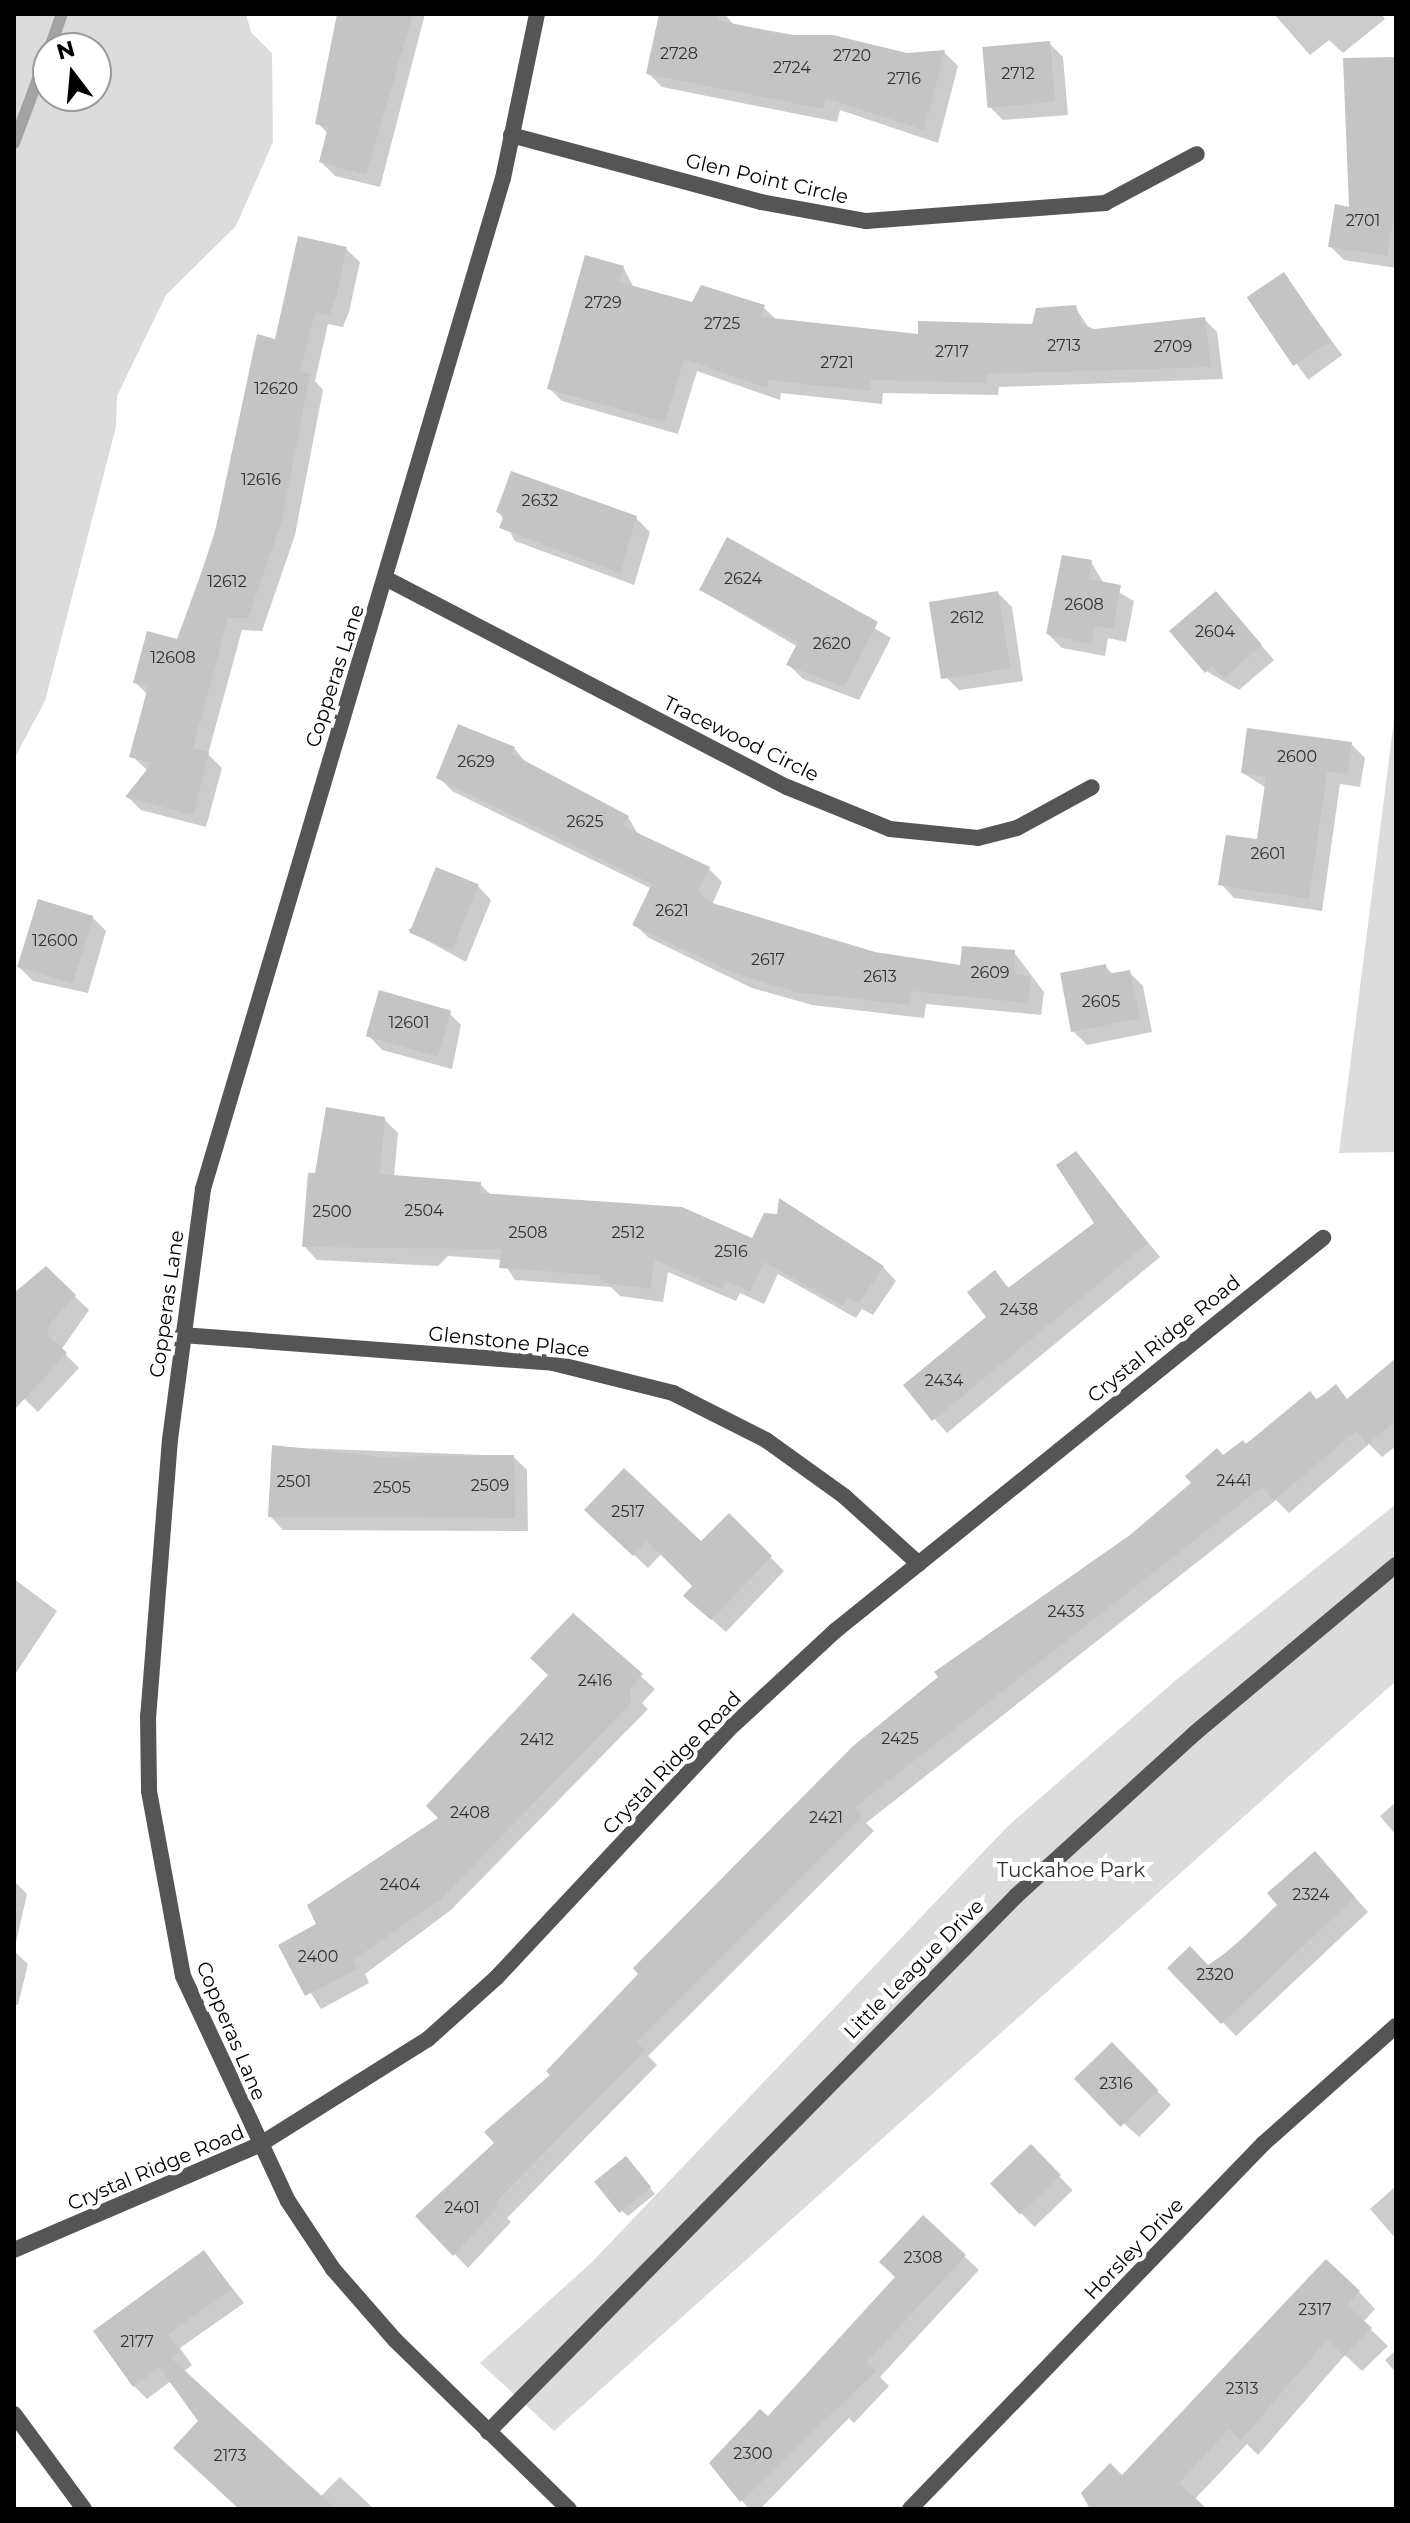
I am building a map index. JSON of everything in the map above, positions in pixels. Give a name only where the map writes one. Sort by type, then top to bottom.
[{"type":"street","name":"Copperas Lane","points":[[537,14],[511,135],[387,579],[203,1189],[182,1335],[148,1716],[149,1791],[183,1976],[259,2145],[333,2269],[488,2432],[569,2509]]},
{"type":"street","name":"Glen Point Circle","points":[[511,135],[777,206],[880,221],[1105,203],[1197,154]]},
{"type":"street","name":"Tracewood Circle","points":[[387,579],[787,787],[890,829],[978,838],[1017,828],[1092,787]]},
{"type":"street","name":"Crystal Ridge Road","points":[[14,2250],[259,2145],[428,2039],[497,1977],[727,1731],[919,1564],[1323,1238]]},
{"type":"street","name":"Glenstone Place","points":[[182,1335],[553,1363],[673,1393],[766,1440],[844,1496],[919,1564]]},
{"type":"street","name":"Little League Drive","points":[[488,2432],[1016,1896],[1195,1733],[1396,1565]]},
{"type":"street","name":"Horsley Drive","points":[[910,2509],[1263,2144],[1396,2026]]},
{"type":"street","points":[[14,2414],[84,2509]]},
{"type":"green space","points":[[14,14],[246,14],[251,32],[272,53],[273,142],[236,226],[166,295],[117,396],[116,427],[45,701],[14,759]]},
{"type":"green space","points":[[1396,704],[1396,1152],[1339,1153]]},
{"type":"green space","name":"Tuckahoe Park","points":[[1396,1504],[1396,1681],[554,2431],[480,2363],[591,2263],[1008,1826],[1176,1680]]},
{"type":"building","points":[[337,14],[413,14],[366,175],[319,162],[328,127],[315,124]]},
{"type":"building","points":[[659,14],[719,14],[718,20],[782,35],[833,35],[907,53],[945,50],[924,130],[826,98],[823,109],[646,74]]},
{"type":"building","points":[[1050,41],[1055,102],[988,108],[982,47]]},
{"type":"building","points":[[1396,57],[1396,201],[1387,256],[1328,247],[1335,204],[1349,207],[1343,58]]},
{"type":"building","points":[[298,236],[347,247],[330,315],[315,312],[300,371],[310,374],[282,520],[248,618],[228,618],[193,748],[209,752],[193,815],[125,797],[152,763],[129,757],[148,687],[133,683],[147,631],[177,639],[213,541],[257,334],[275,339]]},
{"type":"building","points":[[585,255],[624,266],[619,282],[692,302],[701,285],[765,305],[761,317],[918,334],[918,321],[1032,324],[1036,308],[1076,305],[1081,324],[1094,329],[1205,317],[1211,367],[986,374],[986,383],[871,380],[870,391],[768,380],[767,388],[684,359],[665,422],[547,389]]},
{"type":"building","points":[[1284,272],[1330,341],[1293,366],[1247,297]]},
{"type":"building","points":[[511,471],[637,516],[620,573],[499,528],[504,515],[496,512]]},
{"type":"building","points":[[727,537],[878,622],[844,687],[786,665],[798,642],[699,590]]},
{"type":"building","points":[[1062,555],[1092,560],[1089,579],[1121,585],[1113,629],[1095,626],[1091,644],[1046,634]]},
{"type":"building","points":[[998,591],[1010,668],[941,679],[929,602]]},
{"type":"building","points":[[1216,591],[1262,645],[1224,678],[1212,665],[1205,673],[1169,631]]},
{"type":"building","points":[[458,724],[515,747],[512,754],[629,816],[623,826],[710,867],[698,891],[709,902],[875,952],[960,965],[962,946],[1015,950],[1015,974],[1031,977],[1028,1003],[912,991],[910,1005],[797,992],[736,974],[632,925],[652,884],[436,778]]},
{"type":"building","points":[[1247,728],[1352,742],[1347,774],[1327,772],[1309,899],[1218,885],[1226,835],[1257,839],[1266,777],[1241,773]]},
{"type":"building","points":[[436,867],[479,884],[452,950],[409,933]]},
{"type":"building","points":[[38,899],[93,916],[73,984],[17,967]]},
{"type":"building","points":[[1106,964],[1107,974],[1130,970],[1140,1018],[1071,1032],[1060,973]]},
{"type":"building","points":[[379,990],[451,1011],[438,1057],[366,1036]]},
{"type":"building","points":[[326,1107],[385,1117],[380,1174],[481,1182],[480,1193],[682,1207],[752,1238],[764,1213],[777,1214],[779,1198],[884,1266],[859,1303],[848,1297],[842,1305],[764,1262],[750,1291],[726,1281],[722,1289],[655,1260],[650,1289],[604,1283],[598,1275],[499,1268],[501,1249],[302,1247],[308,1173],[315,1173]]},
{"type":"building","points":[[1076,1151],[1148,1243],[932,1421],[903,1385],[986,1317],[967,1292],[995,1270],[1008,1288],[1094,1223],[1056,1165]]},
{"type":"building","points":[[46,1266],[76,1295],[49,1325],[48,1335],[67,1353],[14,1410],[14,1293]]},
{"type":"building","points":[[1396,1358],[1396,1420],[1367,1445],[1356,1431],[1274,1500],[1262,1487],[854,1808],[862,1816],[636,2042],[645,2050],[495,2203],[498,2207],[453,2256],[415,2216],[494,2143],[484,2132],[550,2075],[546,2071],[638,1974],[633,1968],[853,1746],[938,1677],[934,1672],[1130,1535],[1191,1483],[1185,1476],[1217,1448],[1223,1455],[1243,1440],[1246,1444],[1310,1391],[1317,1400],[1336,1384],[1347,1399]]},
{"type":"building","points":[[272,1445],[382,1457],[514,1455],[515,1518],[268,1517]]},
{"type":"building","points":[[624,1468],[701,1541],[729,1513],[772,1556],[711,1620],[683,1596],[692,1586],[647,1541],[633,1556],[584,1510]]},
{"type":"building","points":[[573,1613],[643,1674],[630,1688],[631,1703],[440,1900],[353,1960],[357,1969],[305,1996],[278,1945],[316,1924],[307,1905],[438,1818],[426,1806],[548,1675],[530,1658]]},
{"type":"building","points":[[1315,1851],[1355,1897],[1221,2024],[1167,1968],[1190,1946],[1208,1965],[1230,1950],[1277,1905],[1267,1893]]},
{"type":"building","points":[[1112,2042],[1159,2090],[1120,2127],[1074,2079]]},
{"type":"building","points":[[1031,2144],[1061,2175],[1020,2215],[990,2184]]},
{"type":"building","points":[[626,2156],[651,2187],[619,2213],[594,2182]]},
{"type":"building","points":[[923,2215],[966,2255],[867,2362],[876,2371],[740,2502],[709,2463],[760,2409],[768,2416],[895,2277],[879,2262]]},
{"type":"building","points":[[204,2250],[232,2289],[168,2334],[180,2351],[171,2358],[336,2509],[239,2509],[173,2448],[198,2421],[159,2367],[133,2387],[93,2331]]},
{"type":"building","points":[[1326,2259],[1360,2291],[1347,2305],[1372,2328],[1344,2356],[1327,2340],[1241,2440],[1229,2429],[1179,2483],[1207,2509],[1090,2509],[1081,2493],[1110,2463],[1122,2475]]},
{"type":"waterway","points":[[56,32],[62,14]]},
{"type":"waterway","points":[[14,143],[32,95]]}]
